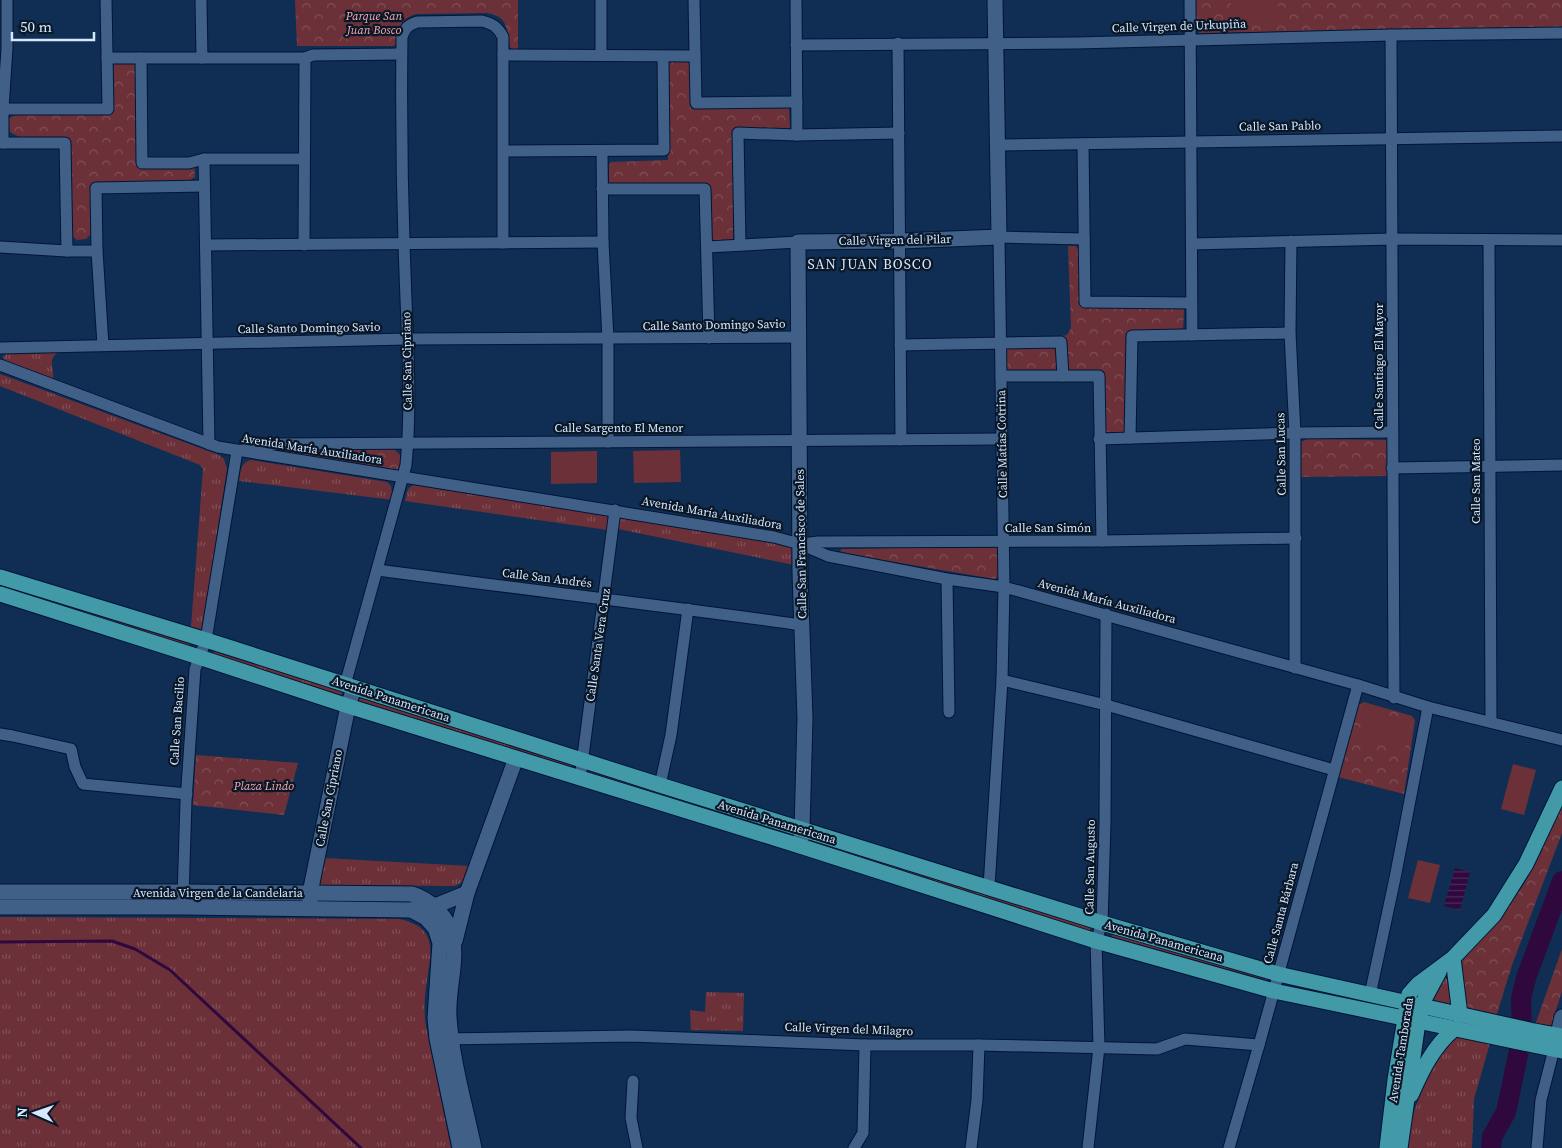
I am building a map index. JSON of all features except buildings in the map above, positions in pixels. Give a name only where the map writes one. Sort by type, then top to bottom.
[{"type":"main road","name":"Calle Matías Cotrina","points":[[995,0],[999,237]]},
{"type":"main road","name":"Calle Virgen del Pilar","points":[[798,242],[900,241],[999,237]]},
{"type":"main road","name":"Calle San Francisco de Sales","points":[[798,242],[800,544],[804,718],[800,846]]},
{"type":"main road","name":"Avenida Panamericana","points":[[0,577],[206,640],[802,830],[1102,923],[1278,974],[1414,1005],[1457,1022]]},
{"type":"main road","name":"Avenida Panamericana","points":[[0,594],[199,656],[348,706],[800,846],[1096,941],[1274,990],[1411,1020],[1457,1022],[1559,1043]]},
{"type":"main road","name":"Calle San Cipriano","points":[[310,909],[310,893],[348,706],[350,686]]},
{"type":"main road","points":[[460,1148],[444,1039],[454,945],[467,893],[516,758]]},
{"type":"main road","name":"Avenida Tamborada","points":[[1387,1148],[1414,1005],[1448,962],[1494,915],[1510,892],[1526,864],[1562,788]]},
{"type":"main road","name":"Avenida Virgen de la Candelaria","points":[[0,892],[183,899],[310,909],[411,910],[433,906],[467,893]]},
{"type":"main road","name":"Avenida Virgen de la Candelaria","points":[[0,907],[310,893],[412,894],[422,897],[433,906]]},
{"type":"main road","points":[[433,906],[450,928],[454,945]]},
{"type":"main road","points":[[411,910],[426,918],[435,928],[440,943],[435,1001],[474,1148]]},
{"type":"main road","points":[[1405,1110],[1427,1061],[1457,1022],[1448,962]]},
{"type":"main road","points":[[1559,1043],[1562,1017]]},
{"type":"main road","name":"Avenida Tamborada","points":[[1400,1148],[1405,1110],[1411,1020]]},
{"type":"street","points":[[7,0],[2,143],[65,143],[67,251]]},
{"type":"street","points":[[3,109],[108,109],[106,0]]},
{"type":"street","points":[[201,0],[202,58]]},
{"type":"street","points":[[601,0],[601,55]]},
{"type":"street","points":[[694,0],[696,103],[797,102]]},
{"type":"street","points":[[796,0],[797,135]]},
{"type":"street","points":[[1190,0],[1192,335]]},
{"type":"street","name":"Calle San Cipriano","points":[[350,686],[378,570],[404,478],[408,444],[402,36],[409,24],[425,22],[482,22],[492,24],[498,28],[503,36],[503,55]]},
{"type":"street","name":"Calle Virgen de Urkupiña","points":[[796,44],[996,44],[1562,33]]},
{"type":"street","name":"Calle Santiago El Mayor","points":[[1392,35],[1394,698]]},
{"type":"street","points":[[898,43],[901,440]]},
{"type":"street","points":[[107,58],[305,58],[313,55],[402,54]]},
{"type":"street","points":[[503,243],[503,55],[695,56]]},
{"type":"street","points":[[504,151],[664,150],[663,56]]},
{"type":"street","points":[[141,58],[142,163],[189,163],[204,159],[304,159]]},
{"type":"street","points":[[304,245],[305,58]]},
{"type":"street","points":[[740,245],[738,133],[797,135],[899,133]]},
{"type":"street","name":"Calle San Pablo","points":[[998,145],[1191,140],[1562,136]]},
{"type":"street","points":[[1083,144],[1085,302],[1192,302]]},
{"type":"street","points":[[602,150],[603,242],[608,340],[608,442]]},
{"type":"street","points":[[204,159],[209,444]]},
{"type":"street","points":[[103,345],[97,251],[96,188],[204,186]]},
{"type":"street","points":[[602,189],[705,190],[709,338]]},
{"type":"street","name":"Calle Virgen del Pilar","points":[[999,237],[1084,239]]},
{"type":"street","name":"Calle Matías Cotrina","points":[[989,887],[1002,680],[1004,587],[999,237]]},
{"type":"street","points":[[1192,244],[1393,239],[1562,240]]},
{"type":"street","name":"Calle San Mateo","points":[[1489,240],[1491,722]]},
{"type":"street","name":"Calle San Lucas","points":[[1291,241],[1290,333],[1295,433],[1296,538],[1295,668]]},
{"type":"street","points":[[206,245],[603,242]]},
{"type":"street","name":"Calle Virgen del Pilar","points":[[706,247],[798,242]]},
{"type":"street","points":[[0,246],[67,251],[97,251]]},
{"type":"street","points":[[1130,438],[1132,336],[1290,333]]},
{"type":"street","name":"Calle Santo Domingo Savio","points":[[0,348],[407,339],[608,340],[799,337]]},
{"type":"street","points":[[900,345],[1061,342],[1063,376]]},
{"type":"street","name":"Avenida María Auxiliadora","points":[[0,365],[209,444],[237,451],[615,510],[774,537],[800,544],[828,556],[947,579],[1004,587],[1358,685],[1394,698],[1562,740]]},
{"type":"street","points":[[1001,376],[1099,376],[1102,541]]},
{"type":"street","points":[[1100,438],[1392,432]]},
{"type":"street","name":"Calle Sargento El Menor","points":[[237,451],[277,444],[1002,439]]},
{"type":"street","name":"Calle San Bacilio","points":[[183,899],[194,669],[206,640],[237,451]]},
{"type":"street","points":[[1392,468],[1562,465]]},
{"type":"street","name":"Calle Santa Vera Cruz","points":[[580,779],[615,510]]},
{"type":"street","name":"Calle San Simón","points":[[800,544],[818,542],[1004,542],[1296,538]]},
{"type":"street","name":"Calle San Andrés","points":[[378,570],[802,625]]},
{"type":"street","points":[[947,579],[948,712]]},
{"type":"street","points":[[660,785],[671,735],[688,609]]},
{"type":"street","name":"Calle San Augusto","points":[[1088,1148],[1099,1046],[1096,941],[1102,923],[1106,614]]},
{"type":"street","points":[[1002,680],[1106,705],[1334,770]]},
{"type":"street","name":"Calle Santa Bárbara","points":[[1229,1148],[1259,1046],[1358,685]]},
{"type":"street","points":[[1370,995],[1428,707]]},
{"type":"street","points":[[0,734],[70,749],[75,767],[83,784],[187,794]]},
{"type":"street","name":"Calle Virgen del Milagro","points":[[444,1039],[631,1036],[865,1045],[1099,1046],[1156,1049],[1186,1039],[1259,1046]]},
{"type":"street","points":[[1537,1148],[1541,1100],[1559,1043]]},
{"type":"street","points":[[854,1148],[863,1133],[865,1045]]},
{"type":"street","points":[[971,1148],[977,1100],[979,1045]]},
{"type":"street","points":[[633,1081],[631,1118],[637,1148]]},
{"type":"green space","name":"Parque San Juan Bosco","points":[[295,0],[518,0],[518,50],[510,47],[506,26],[500,17],[487,13],[416,14],[401,24],[397,42],[394,46],[297,46]]},
{"type":"green space","points":[[1196,0],[1562,0],[1562,28],[1199,33],[1196,28]]},
{"type":"green space","points":[[1231,0],[1278,0],[1278,24],[1231,24]]},
{"type":"green space","points":[[114,60],[136,60],[138,157],[194,165],[195,177],[190,180],[95,184],[92,233],[86,239],[77,240],[72,236],[70,140],[65,137],[21,138],[10,132],[8,122],[11,117],[16,115],[109,114]]},
{"type":"green space","points":[[671,62],[688,62],[691,65],[690,106],[692,109],[789,108],[790,128],[788,129],[737,129],[733,146],[733,241],[711,243],[710,188],[609,183],[609,165],[611,162],[668,160],[669,65]]},
{"type":"green space","points":[[1068,246],[1075,246],[1079,249],[1080,302],[1182,308],[1184,310],[1183,330],[1127,335],[1126,429],[1122,433],[1104,432],[1103,372],[1067,370],[1061,336],[1067,335],[1071,328]]},
{"type":"green space","points":[[1057,345],[1057,371],[1004,372],[1002,348]]},
{"type":"green space","points":[[7,353],[57,353],[52,359],[53,380],[5,362],[3,357]]},
{"type":"green space","points":[[0,374],[219,455],[224,459],[227,469],[202,630],[191,627],[203,469],[200,465],[0,386]]},
{"type":"green space","points":[[1307,439],[1386,440],[1388,443],[1388,476],[1299,477],[1299,445]]},
{"type":"green space","points":[[285,450],[395,450],[400,455],[401,463],[397,472],[281,452]]},
{"type":"green space","points":[[680,450],[681,482],[634,483],[633,451]]},
{"type":"green space","points":[[597,451],[597,483],[551,484],[551,452]]},
{"type":"green space","points":[[251,460],[387,482],[391,486],[393,500],[239,481],[243,465]]},
{"type":"green space","points":[[413,485],[610,515],[608,530],[405,501],[408,489]]},
{"type":"green space","points":[[623,518],[795,545],[794,565],[618,529],[619,520]]},
{"type":"green space","points":[[994,546],[999,549],[999,575],[994,579],[842,553],[840,551],[842,549]]},
{"type":"green space","points":[[0,585],[190,644],[189,648],[0,589]]},
{"type":"green space","points":[[214,651],[343,691],[341,695],[212,655]]},
{"type":"green space","points":[[360,698],[572,764],[571,768],[359,701]]},
{"type":"green space","points":[[1364,702],[1412,716],[1415,720],[1404,794],[1338,777],[1358,705]]},
{"type":"green space","points":[[1365,710],[1411,722],[1404,750],[1358,738]]},
{"type":"green space","name":"Plaza Lindo","points":[[196,755],[298,763],[284,815],[193,805]]},
{"type":"green space","points":[[1513,764],[1536,770],[1524,815],[1501,809]]},
{"type":"green space","points":[[591,772],[793,835],[792,838],[590,775]]},
{"type":"green space","points":[[1562,806],[1562,833],[1512,965],[1496,1017],[1465,1009],[1462,960],[1501,917],[1524,884]]},
{"type":"green space","points":[[816,840],[1091,927],[1089,932],[815,844]]},
{"type":"green space","points":[[323,858],[470,866],[464,881],[455,886],[317,885]]},
{"type":"green space","points":[[1418,860],[1440,865],[1430,903],[1408,898]]},
{"type":"green space","points":[[0,917],[399,919],[412,923],[422,929],[430,944],[425,992],[425,1022],[451,1148],[0,1148]]},
{"type":"green space","points":[[1113,933],[1268,978],[1267,982],[1112,937]]},
{"type":"green space","points":[[1562,949],[1562,991],[1551,1026],[1535,1025]]},
{"type":"green space","points":[[1443,977],[1447,979],[1452,1006],[1435,1002],[1433,996]]},
{"type":"green space","points":[[706,992],[744,993],[743,1031],[691,1030],[690,1010],[705,1012]]},
{"type":"green space","points":[[1459,1035],[1490,1043],[1474,1099],[1472,1148],[1405,1148],[1414,1112],[1425,1085],[1443,1052]]},
{"type":"shaded area","points":[[1455,868],[1470,872],[1460,910],[1444,906]]},
{"type":"waterway","points":[[1491,1148],[1492,1137],[1506,1112],[1522,1036],[1521,998],[1527,975],[1562,881]]},
{"type":"waterway","points":[[0,942],[112,941],[135,949],[170,970],[361,1148]]},
{"type":"district","name":"SAN JUAN BOSCO","points":[[870,264]]}]
